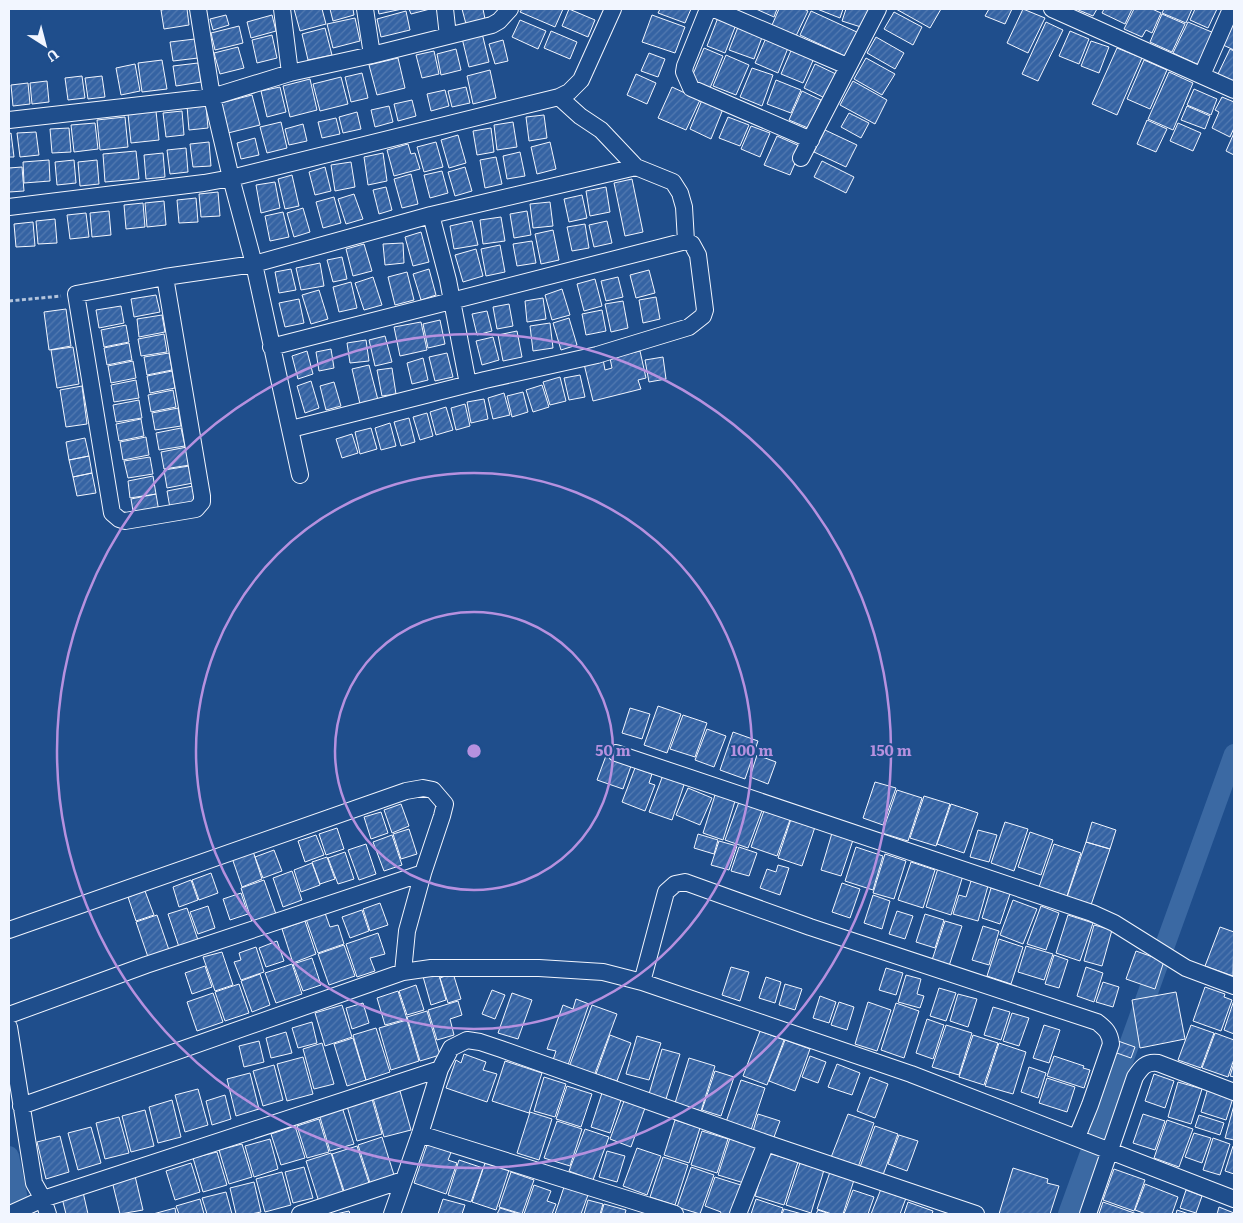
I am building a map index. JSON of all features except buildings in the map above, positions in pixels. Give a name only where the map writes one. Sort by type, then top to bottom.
[{"type":"street","points":[[198,9],[212,97],[230,178],[254,264],[300,476]]},
{"type":"street","points":[[282,9],[290,73]]},
{"type":"street","points":[[365,9],[372,55]]},
{"type":"street","points":[[445,9],[448,36]]},
{"type":"street","points":[[9,120],[212,97],[290,73],[492,25],[499,21],[510,9]]},
{"type":"street","points":[[9,206],[230,178],[559,97],[569,92],[581,80],[613,9]]},
{"type":"street","points":[[708,9],[684,72],[691,88],[811,140]]},
{"type":"street","points":[[714,9],[847,66]]},
{"type":"street","points":[[801,158],[878,9]]},
{"type":"street","points":[[1052,9],[1234,90]]},
{"type":"street","points":[[1202,75],[1231,9]]},
{"type":"street","points":[[559,97],[580,116],[601,130],[636,166],[673,182],[680,193],[684,207],[686,242]]},
{"type":"street","points":[[165,277],[202,502],[196,509],[125,520],[119,519],[112,513],[76,294],[165,277],[254,264],[431,215],[636,166]]},
{"type":"street","points":[[431,215],[453,302],[468,384]]},
{"type":"street","points":[[271,347],[686,242],[692,244],[698,254],[705,310],[703,316],[689,327],[597,355],[468,384],[291,429]]},
{"type":"street","points":[[616,753],[1092,913],[1138,937],[1186,968],[1234,986]]},
{"type":"street","points":[[9,930],[406,791],[423,788],[433,790],[445,804],[406,931],[403,972]]},
{"type":"street","points":[[9,1016],[146,965],[423,873]]},
{"type":"street","points":[[642,982],[666,892],[675,884],[685,882],[810,927],[1097,1022],[1106,1029],[1110,1036],[1111,1044],[1080,1138]]},
{"type":"street","points":[[21,1106],[403,972],[431,968],[539,968],[604,972],[642,982],[911,1074],[1234,1198]]},
{"type":"street","points":[[9,1027],[34,1183],[43,1205]]},
{"type":"street","points":[[392,1214],[440,1069],[451,1048],[467,1040],[480,1042],[766,1143],[976,1214]]},
{"type":"street","points":[[1088,1214],[1106,1149],[1140,1069],[1146,1064],[1158,1063],[1234,1092]]},
{"type":"street","points":[[12,1214],[440,1069]]},
{"type":"street","points":[[420,1134],[675,1214]]},
{"type":"street","points":[[738,1214],[766,1143]]},
{"type":"street","points":[[300,1214],[403,1180]]},
{"type":"path","points":[[9,301],[76,294]]},
{"type":"waterway","points":[[1068,1214],[1234,754]]},
{"type":"waterway","points":[[9,1156],[21,1214]]}]
